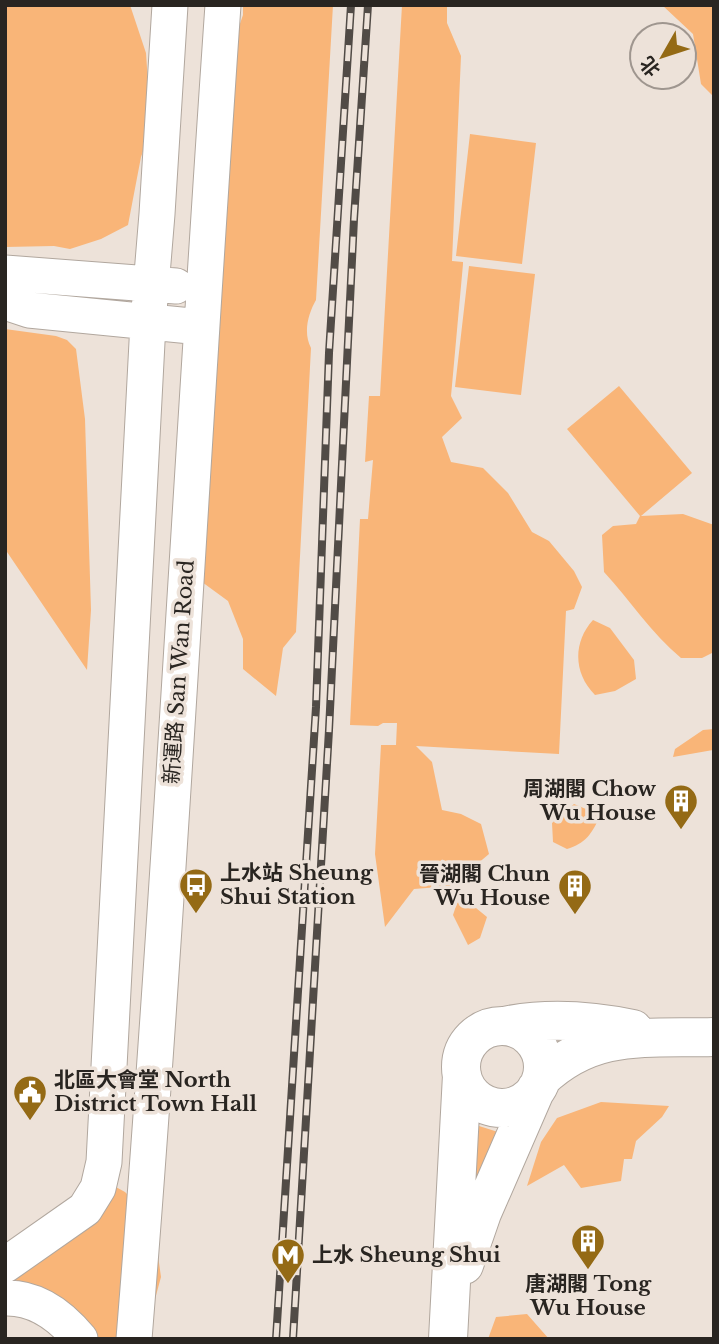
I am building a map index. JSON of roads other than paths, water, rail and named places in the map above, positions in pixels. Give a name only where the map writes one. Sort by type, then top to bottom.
[{"type":"main road","points":[[450,1322],[451,1252],[463,1054],[474,1036],[483,1030],[528,1021],[583,1021],[667,1037]]},
{"type":"main road","points":[[450,1322],[482,1213],[538,1084],[541,1058],[532,1039],[524,1032],[504,1026]]},
{"type":"main road","points":[[462,1075],[472,1094],[480,1101],[500,1108],[520,1103],[564,1059],[593,1045],[628,1039],[714,1037]]},
{"type":"street","points":[[5,1265],[85,1209],[98,1188],[104,1161],[148,323],[170,5]]},
{"type":"street","name":"新運路 San Wan Road","points":[[134,1339],[223,5]]},
{"type":"street","points":[[5,273],[203,288]]},
{"type":"street","points":[[5,302],[29,310],[201,327]]},
{"type":"street","points":[[5,1298],[22,1298],[39,1304],[60,1318],[80,1339]]},
{"type":"railway","points":[[276,1339],[316,707],[329,353],[351,5]]},
{"type":"railway","points":[[293,1339],[368,5]]},
{"type":"place","name":"周湖閣 Chow Wu House","points":[[681,831]]},
{"type":"place","name":"上水站 Sheung Shui Station","points":[[196,915]]},
{"type":"place","name":"晉湖閣 Chun Wu House","points":[[575,916]]},
{"type":"place","name":"北區大會堂 North District Town Hall","points":[[30,1122]]},
{"type":"place","name":"唐湖閣 Tong Wu House","points":[[588,1271]]},
{"type":"place","name":"上水 Sheung Shui","points":[[288,1285]]}]
